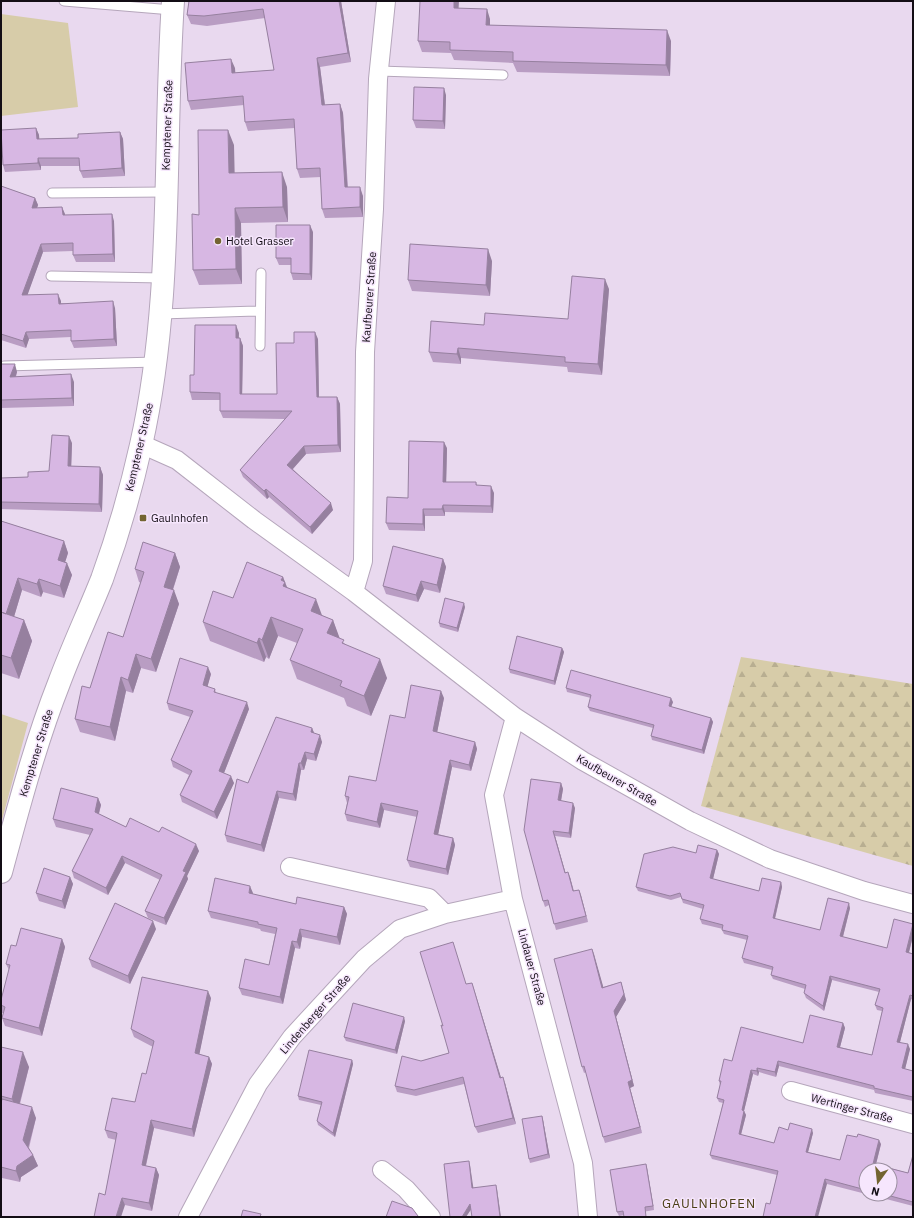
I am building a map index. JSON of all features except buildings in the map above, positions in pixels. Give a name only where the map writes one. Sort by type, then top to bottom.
[{"type":"street","name":"Kaufbeurer Straße","points":[[354,592],[363,561],[365,352],[374,209],[379,71],[386,1]]},
{"type":"street","name":"Kemptener Straße","points":[[1,872],[28,777],[58,684],[102,577],[117,535],[141,444],[156,362],[161,314],[173,5]]},
{"type":"street","name":"Kaufbeurer Straße","points":[[141,444],[177,460],[254,520],[354,592],[515,717],[584,762],[683,817],[770,859],[864,891],[913,904]]},
{"type":"street","name":"Lindauer Straße","points":[[515,717],[494,795],[513,899],[583,1162],[588,1217]]},
{"type":"street","points":[[290,867],[429,898],[446,914]]},
{"type":"street","name":"Lindenberger Straße","points":[[188,1217],[258,1084],[292,1037],[364,959],[400,929],[446,914],[513,899]]},
{"type":"street","name":"Wertinger Straße","points":[[792,1091],[913,1124]]},
{"type":"street","points":[[382,1170],[406,1189],[431,1217]]},
{"type":"lane","points":[[64,1],[173,5]]},
{"type":"lane","points":[[379,71],[503,75]]},
{"type":"lane","points":[[52,193],[165,192]]},
{"type":"lane","points":[[260,346],[259,311],[261,273]]},
{"type":"lane","points":[[51,276],[163,278]]},
{"type":"lane","points":[[161,314],[259,311]]},
{"type":"lane","points":[[4,366],[156,362]]},
{"type":"green space","points":[[1,14],[68,23],[78,107],[1,116]]},
{"type":"green space","points":[[741,657],[913,684],[913,866],[701,806]]},
{"type":"green space","points":[[1,714],[28,723],[1,824]]},
{"type":"place","name":"Hotel Grasser","points":[[218,241]]},
{"type":"place","name":"Gaulnhofen","points":[[143,518]]},
{"type":"district","name":"GAULNHOFEN","points":[[709,1203]]}]
